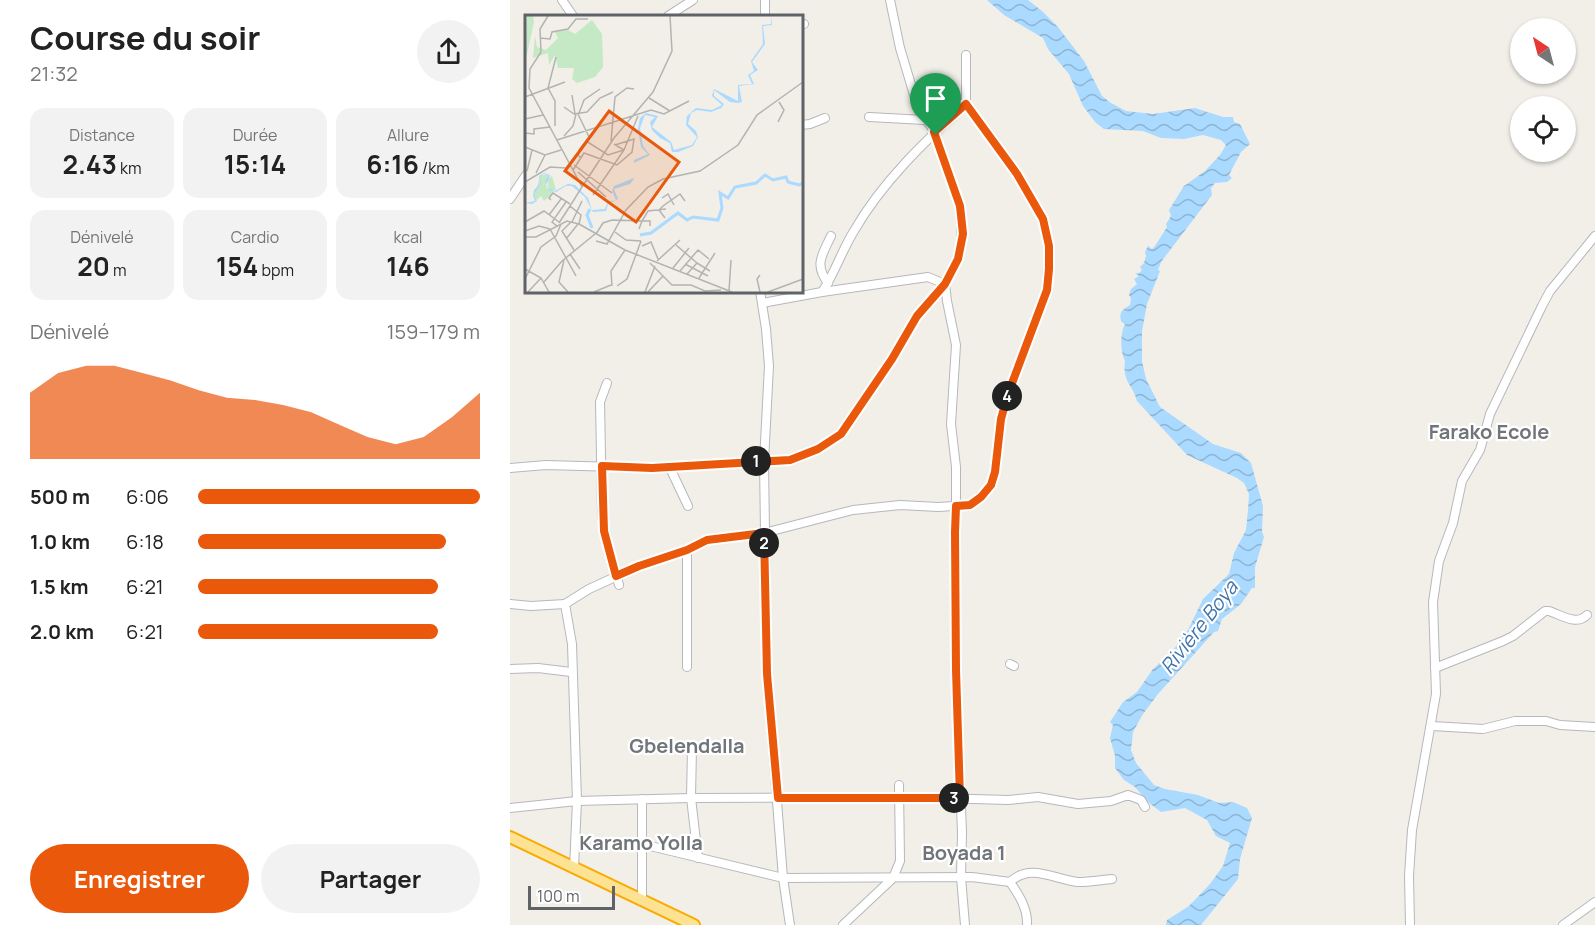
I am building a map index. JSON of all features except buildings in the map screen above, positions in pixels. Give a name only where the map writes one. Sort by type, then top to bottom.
[{"type":"highway","points":[[510,837],[694,925]]},
{"type":"street","points":[[562,0],[572,15]]},
{"type":"street","points":[[670,15],[693,0]]},
{"type":"street","points":[[510,468],[546,465],[670,468],[751,462],[764,464],[790,460],[818,449],[841,434],[892,359],[917,316],[945,284],[958,259],[963,234],[960,206],[934,132],[918,108],[909,81],[890,0]]},
{"type":"street","points":[[510,603],[531,606],[566,604],[588,588],[618,580],[639,566],[687,550],[707,540],[764,533],[853,510],[900,505],[970,505],[991,485],[995,472],[1001,419],[1008,394],[1047,290],[1049,246],[1043,219],[1017,174],[966,104],[966,55]]},
{"type":"street","points":[[822,292],[853,232],[874,201],[934,132],[966,104]]},
{"type":"street","points":[[869,117],[925,120]]},
{"type":"street","points":[[802,125],[825,118]]},
{"type":"street","points":[[510,199],[525,176]]},
{"type":"street","points":[[828,284],[819,270],[820,260],[831,236]]},
{"type":"street","points":[[1410,925],[1409,876],[1412,830],[1436,694],[1432,602],[1439,561],[1453,523],[1462,482],[1480,450],[1486,419],[1550,291],[1595,236]]},
{"type":"street","points":[[762,303],[928,277],[945,284]]},
{"type":"street","points":[[945,284],[956,345],[951,424],[956,467],[956,670],[961,878],[965,925]]},
{"type":"street","points":[[760,292],[769,366],[764,464],[767,674],[783,878],[790,925]]},
{"type":"street","points":[[607,383],[600,402],[604,531],[618,580]]},
{"type":"street","points":[[670,468],[688,506]]},
{"type":"street","points":[[687,550],[687,667]]},
{"type":"street","points":[[566,604],[572,644],[577,801],[574,868]]},
{"type":"street","points":[[1435,668],[1513,636],[1545,611],[1576,621],[1583,620],[1587,615]]},
{"type":"street","points":[[510,669],[538,668],[572,672]]},
{"type":"street","points":[[1432,726],[1483,729],[1515,721],[1546,721],[1560,725],[1595,727]]},
{"type":"street","points":[[692,748],[691,798],[698,858]]},
{"type":"street","points":[[843,925],[893,878],[900,861],[899,785]]},
{"type":"street","points":[[510,808],[577,801],[691,798],[900,797],[1009,800],[1038,797],[1078,804],[1111,801],[1128,795],[1141,800],[1145,807]]},
{"type":"street","points":[[642,799],[642,902]]},
{"type":"street","points":[[642,844],[783,878],[961,878],[1010,882],[1021,897],[1028,919],[1027,925]]},
{"type":"street","points":[[1010,882],[1017,875],[1038,872],[1077,882],[1112,879]]},
{"type":"street","points":[[1563,925],[1595,902]]},
{"type":"water","name":"Rivière Boya","points":[[987,0],[1028,0],[1042,11],[1058,27],[1084,61],[1102,96],[1111,103],[1126,111],[1153,114],[1195,108],[1223,117],[1233,117],[1234,122],[1240,124],[1250,144],[1241,152],[1229,175],[1232,178],[1227,182],[1215,183],[1211,188],[1212,195],[1161,262],[1158,270],[1160,271],[1147,304],[1142,331],[1142,361],[1146,379],[1160,407],[1213,444],[1241,453],[1251,463],[1263,506],[1262,532],[1264,537],[1255,567],[1255,588],[1252,588],[1241,604],[1222,619],[1218,631],[1214,632],[1158,694],[1133,732],[1131,750],[1136,763],[1154,785],[1198,795],[1219,803],[1233,802],[1247,808],[1252,818],[1240,859],[1238,879],[1201,925],[1166,925],[1167,920],[1189,906],[1210,884],[1223,866],[1230,843],[1216,836],[1207,820],[1185,808],[1161,812],[1148,802],[1135,787],[1124,780],[1115,768],[1115,756],[1110,738],[1113,725],[1110,722],[1123,702],[1137,692],[1153,669],[1171,653],[1188,630],[1203,599],[1229,574],[1234,553],[1246,530],[1249,494],[1244,483],[1237,478],[1187,455],[1137,401],[1125,374],[1121,342],[1125,324],[1121,321],[1120,315],[1130,305],[1129,295],[1131,289],[1137,284],[1134,279],[1139,276],[1135,273],[1142,270],[1140,267],[1144,263],[1148,246],[1152,249],[1155,246],[1167,227],[1166,224],[1171,216],[1169,210],[1184,186],[1205,171],[1226,145],[1221,140],[1203,135],[1184,139],[1161,138],[1143,131],[1104,129],[1096,123],[1083,106],[1069,74],[1048,49],[1043,38],[1004,15]]},
{"type":"district","name":"Farako Ecole","points":[[1489,432]]},
{"type":"district","name":"Gbelendalla","points":[[687,746]]},
{"type":"district","name":"Karamo Yolla","points":[[641,843]]},
{"type":"district","name":"Boyada 1","points":[[964,853]]},
{"type":"route","points":[[966,104],[1017,174],[1043,219],[1049,246],[1047,290],[1008,394],[1001,419],[995,472],[991,485],[970,505],[956,506],[956,670],[960,798],[778,798],[767,674],[764,533],[707,540],[687,550],[616,576],[604,531],[602,466],[652,468],[790,460],[818,449],[841,434],[892,359],[917,316],[945,284],[958,259],[963,234],[960,206],[936,135],[934,132],[966,104]]}]
